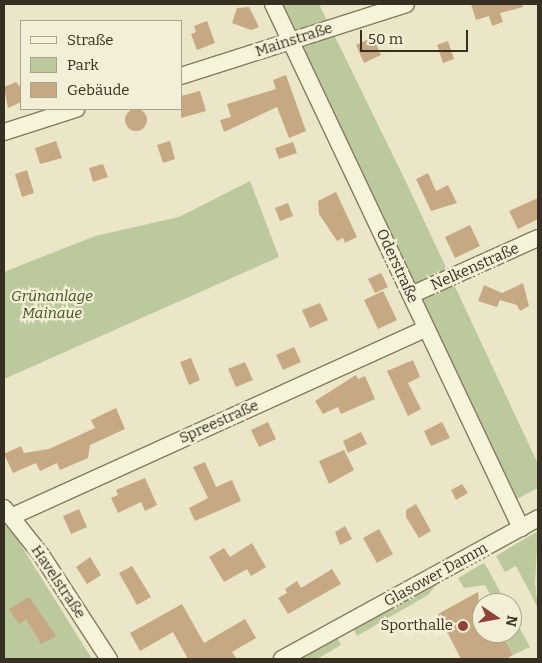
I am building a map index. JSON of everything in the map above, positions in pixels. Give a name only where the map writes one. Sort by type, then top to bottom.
[{"type":"street","name":"Oderstraße","points":[[273,4],[521,528]]},
{"type":"street","name":"Mainstraße","points":[[182,76],[406,4]]},
{"type":"street","points":[[4,132],[73,110]]},
{"type":"street","name":"Nelkenstraße","points":[[411,295],[538,238]]},
{"type":"street","name":"Spreestraße","points":[[8,512],[426,329]]},
{"type":"street","name":"Havelstraße","points":[[8,512],[109,659]]},
{"type":"street","name":"Glasower Damm","points":[[282,659],[538,518]]},
{"type":"green space","points":[[280,4],[319,4],[406,182],[538,464],[538,488],[515,500]]},
{"type":"green space","name":"Grünanlage Mainaue","points":[[250,181],[279,257],[4,379],[4,272],[95,236],[179,217]]},
{"type":"green space","points":[[4,518],[92,659],[4,659]]},
{"type":"green space","points":[[538,531],[535,583],[538,608],[516,566],[505,572],[496,556]]},
{"type":"green space","points":[[484,563],[501,593],[489,593],[485,585],[464,588],[458,578]]},
{"type":"green space","points":[[440,580],[428,595],[357,636],[352,626]]},
{"type":"green space","points":[[522,632],[530,647],[513,655],[506,643],[522,643]]},
{"type":"green space","points":[[336,635],[341,645],[317,659],[295,659]]},
{"type":"building","points":[[471,4],[522,4],[523,7],[500,13],[503,22],[492,26],[489,16],[476,20]]},
{"type":"building","points":[[249,7],[259,27],[251,30],[232,23],[237,8]]},
{"type":"building","points":[[207,21],[215,43],[197,50],[191,34],[196,32],[194,26]]},
{"type":"building","points":[[373,37],[381,55],[364,63],[356,45]]},
{"type":"building","points":[[448,41],[454,59],[443,63],[437,45]]},
{"type":"building","points":[[286,75],[306,131],[289,138],[277,107],[224,132],[220,120],[231,117],[227,104],[276,89],[273,80]]},
{"type":"building","points":[[16,82],[20,87],[20,102],[8,108],[4,87]]},
{"type":"building","points":[[200,91],[206,111],[181,118],[182,96]]},
{"type":"building","points":[[140,110],[147,120],[144,128],[136,131],[128,128],[125,120],[128,112]]},
{"type":"building","points":[[56,141],[62,158],[40,164],[35,148]]},
{"type":"building","points":[[170,141],[175,159],[163,163],[157,145]]},
{"type":"building","points":[[293,142],[297,153],[279,159],[275,148]]},
{"type":"building","points":[[103,164],[108,177],[93,182],[89,168]]},
{"type":"building","points":[[27,170],[34,193],[22,197],[15,174]]},
{"type":"building","points":[[428,173],[436,191],[448,185],[457,203],[431,211],[416,179]]},
{"type":"building","points":[[336,192],[357,237],[345,243],[343,238],[337,241],[319,214],[318,201]]},
{"type":"building","points":[[538,198],[538,219],[518,229],[509,211]]},
{"type":"building","points":[[288,203],[293,216],[280,221],[275,208]]},
{"type":"building","points":[[470,225],[480,246],[455,258],[445,237]]},
{"type":"building","points":[[381,273],[388,287],[375,293],[368,279]]},
{"type":"building","points":[[523,283],[529,306],[520,311],[517,305],[500,300],[497,307],[478,301],[484,285],[502,293]]},
{"type":"building","points":[[383,291],[397,320],[378,329],[364,300]]},
{"type":"building","points":[[320,303],[328,320],[310,328],[302,310]]},
{"type":"building","points":[[294,347],[301,362],[283,370],[276,355]]},
{"type":"building","points":[[191,358],[200,380],[189,385],[180,362]]},
{"type":"building","points":[[413,360],[420,377],[408,383],[421,409],[408,416],[387,371]]},
{"type":"building","points":[[245,362],[253,380],[236,387],[228,369]]},
{"type":"building","points":[[356,375],[358,379],[365,376],[375,399],[341,414],[338,407],[323,414],[315,401]]},
{"type":"building","points":[[116,408],[125,429],[90,445],[88,458],[60,470],[57,463],[40,471],[36,463],[13,473],[4,454],[21,446],[24,453],[49,449],[95,428],[91,420]]},
{"type":"building","points":[[268,422],[276,439],[259,447],[251,430]]},
{"type":"building","points":[[442,422],[450,438],[431,446],[424,431]]},
{"type":"building","points":[[361,432],[367,444],[348,453],[343,441]]},
{"type":"building","points":[[344,450],[354,470],[329,484],[319,461]]},
{"type":"building","points":[[205,462],[216,487],[232,480],[241,501],[195,521],[189,508],[208,498],[193,467]]},
{"type":"building","points":[[145,478],[157,505],[145,511],[141,502],[118,513],[111,498],[118,495],[116,490]]},
{"type":"building","points":[[462,484],[468,493],[456,500],[451,490]]},
{"type":"building","points":[[416,504],[431,531],[419,538],[406,517],[406,510]]},
{"type":"building","points":[[79,509],[87,527],[71,534],[63,516]]},
{"type":"building","points":[[345,526],[352,539],[340,545],[335,532]]},
{"type":"building","points":[[379,529],[393,554],[377,563],[363,538]]},
{"type":"building","points":[[252,543],[266,567],[251,576],[247,569],[224,582],[209,557],[224,548],[230,557]]},
{"type":"building","points":[[90,557],[101,575],[87,584],[76,567]]},
{"type":"building","points":[[132,566],[151,597],[137,605],[119,573]]},
{"type":"building","points":[[332,569],[341,584],[288,614],[278,598],[287,593],[285,589],[297,581],[301,588]]},
{"type":"building","name":"Sporthalle","points":[[472,595],[472,643],[506,643],[513,655],[506,659],[461,659],[438,614]]},
{"type":"building","points":[[29,597],[56,636],[41,644],[26,619],[19,624],[9,609]]},
{"type":"building","points":[[182,604],[204,643],[245,619],[256,638],[232,652],[237,659],[188,659],[173,632],[140,651],[130,633]]},
{"type":"place","name":"Sporthalle","points":[[463,626]]}]
